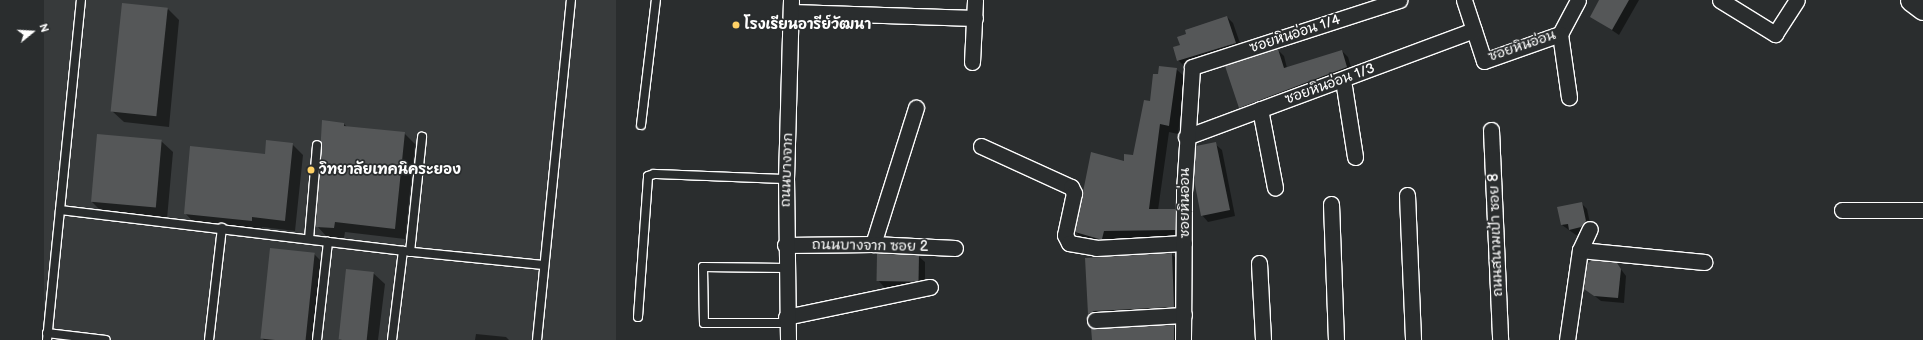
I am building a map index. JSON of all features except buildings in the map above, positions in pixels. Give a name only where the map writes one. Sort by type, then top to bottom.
[{"type":"street","points":[[972,62],[975,0]]},
{"type":"street","name":"ซอยหินอ่อน 1/4","points":[[1192,67],[1399,0]]},
{"type":"street","name":"ซอยหินอ่อน","points":[[1464,0],[1484,61],[1560,34],[1578,0]]},
{"type":"street","points":[[1720,0],[1775,34],[1797,0]]},
{"type":"street","points":[[1911,0],[1923,9]]},
{"type":"street","points":[[792,6],[974,18]]},
{"type":"street","name":"ถนนบางจาก","points":[[788,340],[786,179],[792,6]]},
{"type":"street","name":"ซอยหินอ่อน 1/3","points":[[1186,137],[1343,80],[1474,30]]},
{"type":"street","points":[[1560,34],[1569,97]]},
{"type":"street","name":"ซอยหินอ่อน","points":[[1183,340],[1186,137],[1192,67]]},
{"type":"street","points":[[1343,80],[1355,157]]},
{"type":"street","points":[[873,244],[916,108]]},
{"type":"street","points":[[1260,109],[1275,188]]},
{"type":"street","name":"ถนนสนามเป้า ซอย 8","points":[[1491,130],[1500,340]]},
{"type":"street","points":[[981,146],[1071,187],[1074,194],[1066,235],[1069,244],[1096,248],[1184,243]]},
{"type":"street","points":[[1407,194],[1413,340]]},
{"type":"street","points":[[1331,204],[1336,340]]},
{"type":"street","points":[[1842,210],[1923,210]]},
{"type":"street","points":[[1567,340],[1580,250],[1590,229]]},
{"type":"street","name":"ถนนบางจาก ซอย 2","points":[[786,245],[873,244],[955,248]]},
{"type":"street","points":[[1580,250],[1704,262]]},
{"type":"street","points":[[1259,263],[1263,340]]},
{"type":"street","points":[[787,320],[930,287]]},
{"type":"street","points":[[1095,320],[1184,315]]},
{"type":"lane","points":[[81,0],[47,337],[106,340]]},
{"type":"lane","points":[[537,340],[543,265],[571,0]]},
{"type":"lane","points":[[641,125],[656,0]]},
{"type":"lane","points":[[392,340],[407,251],[422,137]]},
{"type":"lane","points":[[309,239],[317,145]]},
{"type":"lane","points":[[638,317],[648,176],[654,174],[786,179]]},
{"type":"lane","points":[[60,210],[407,251],[543,265]]},
{"type":"lane","points":[[209,340],[222,228]]},
{"type":"lane","points":[[317,340],[328,242]]},
{"type":"lane","points":[[786,268],[703,267],[704,323],[787,320]]},
{"type":"shaded area","name":"วิทยาลัยเทคนิคระยอง","points":[[44,0],[616,0],[616,340],[44,340]]},
{"type":"place","name":"โรงเรียนอารีย์วัฒนา","points":[[736,25]]},
{"type":"place","name":"วิทยาลัยเทคนิคระยอง","points":[[311,170]]}]
